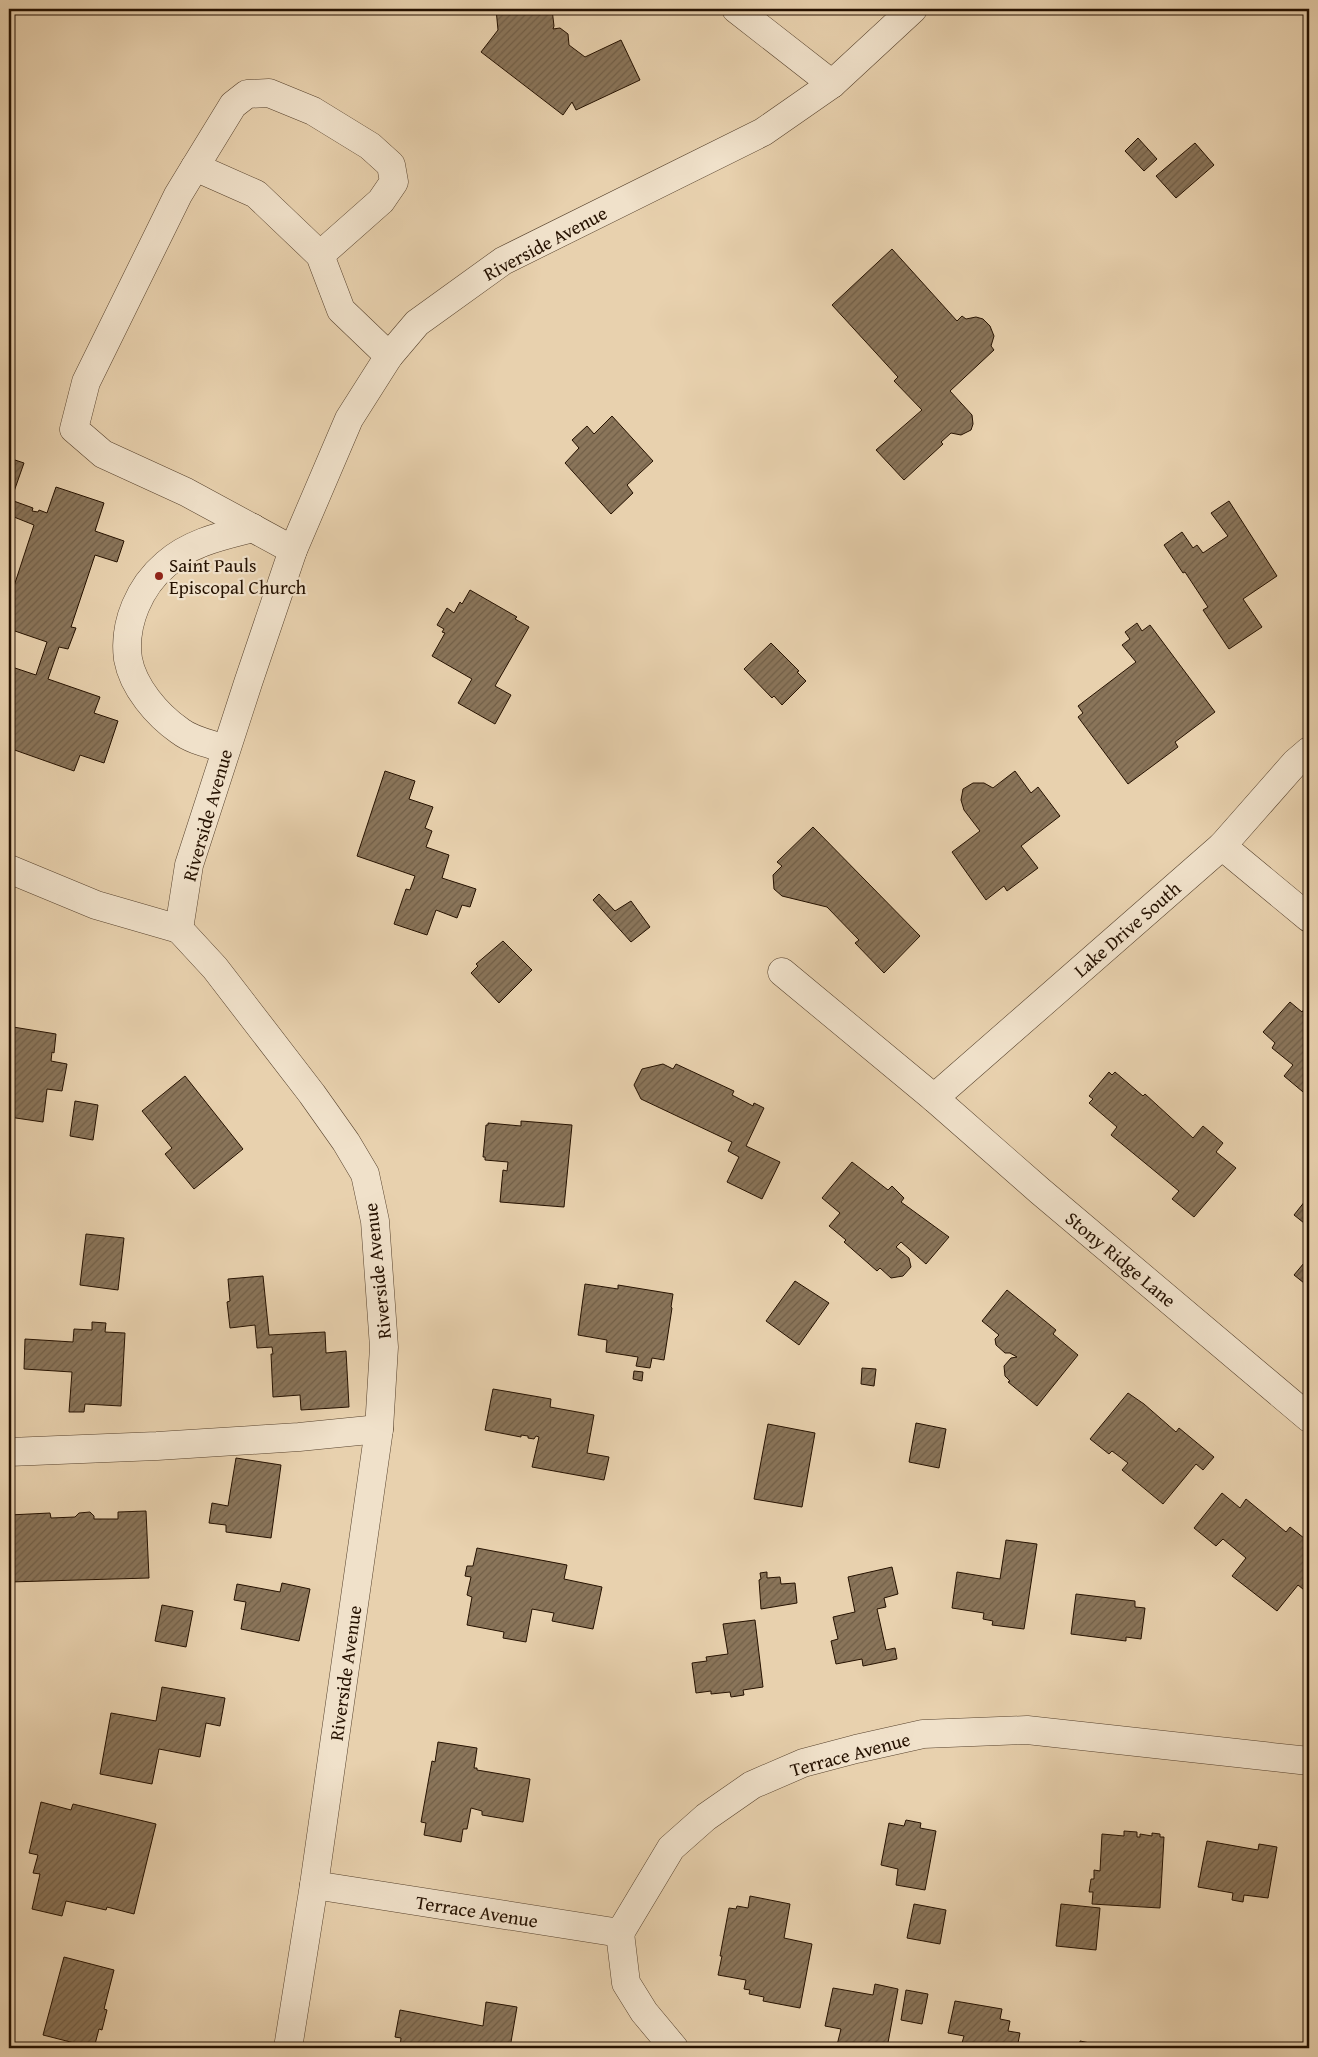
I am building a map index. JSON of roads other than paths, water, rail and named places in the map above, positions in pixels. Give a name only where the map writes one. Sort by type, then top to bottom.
[{"type":"street","points":[[736,9],[832,84]]},
{"type":"street","name":"Riverside Avenue","points":[[288,2048],[314,1885],[379,1429],[384,1346],[375,1220],[365,1174],[312,1094],[215,968],[179,929],[189,866],[293,550],[349,419],[389,356],[417,323],[503,261],[763,132],[832,84],[912,9]]},
{"type":"street","points":[[293,550],[186,492],[103,454],[74,429],[86,382],[178,195],[233,106],[246,94],[269,93],[313,111],[370,146],[391,165],[394,182],[381,201],[320,255]]},
{"type":"street","points":[[195,167],[256,194],[320,255],[341,310],[389,356]]},
{"type":"street","points":[[226,749],[200,741],[181,732],[145,696],[135,679],[128,659],[128,633],[133,611],[144,588],[166,564],[194,545],[253,528]]},
{"type":"street","name":"Lake Drive South","points":[[934,1098],[1222,846],[1295,763],[1309,751]]},
{"type":"street","points":[[1222,846],[1309,918]]},
{"type":"street","points":[[9,869],[96,905],[179,929]]},
{"type":"street","name":"Stony Ridge Lane","points":[[782,972],[934,1098],[1048,1198],[1309,1418]]},
{"type":"street","points":[[9,1452],[299,1438],[379,1429]]},
{"type":"street","name":"Terrace Avenue","points":[[314,1885],[620,1933],[671,1848],[706,1817],[752,1785],[803,1763],[856,1749],[923,1734],[1027,1730],[1309,1761]]},
{"type":"street","points":[[620,1933],[626,1983],[644,2012],[674,2048]]},
{"type":"place","name":"Saint Pauls Episcopal Church","points":[[159,576]]}]
